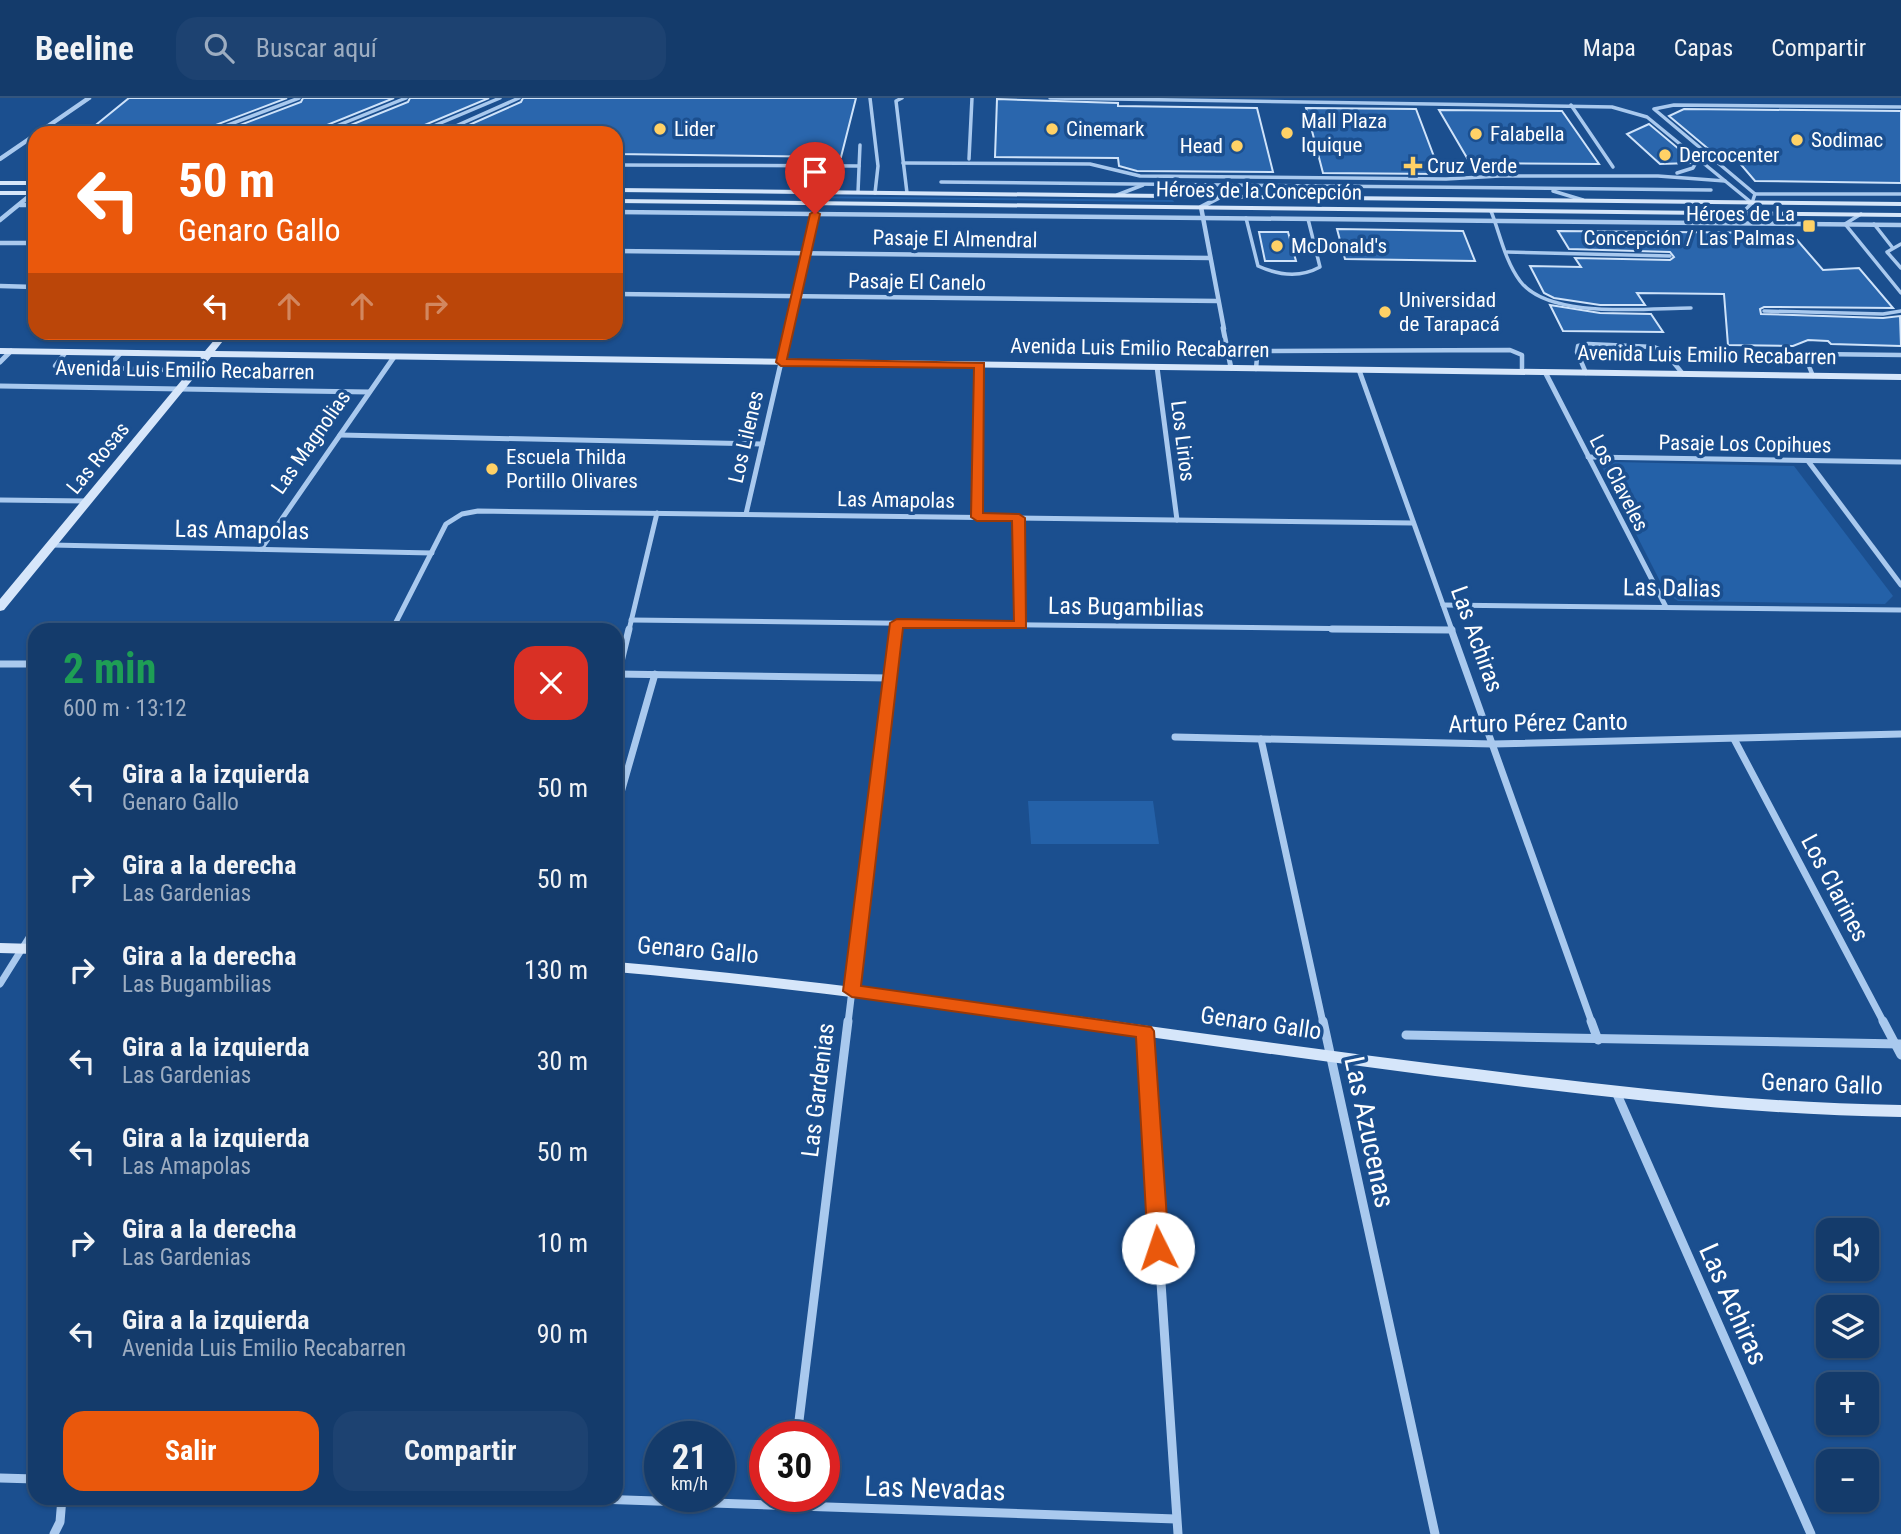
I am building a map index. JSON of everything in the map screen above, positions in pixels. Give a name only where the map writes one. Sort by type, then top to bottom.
[{"type":"street","points":[[49,126],[89,98]]},
{"type":"street","points":[[0,159],[28,140]]},
{"type":"street","points":[[0,175],[28,175]]},
{"type":"street","name":"Héroes de la Concepción","points":[[623,181],[806,183],[854,192]]},
{"type":"street","points":[[0,183],[28,183]]},
{"type":"street","name":"Héroes de la Concepción","points":[[623,190],[1583,200],[1754,198],[1901,204]]},
{"type":"street","points":[[0,193],[28,193]]},
{"type":"street","points":[[1222,197],[1201,207],[1231,368]]},
{"type":"street","points":[[0,220],[28,198]]},
{"type":"street","name":"Héroes de la Concepción","points":[[623,201],[1901,215]]},
{"type":"street","name":"Los Lilenes","points":[[746,514],[817,203]]},
{"type":"street","points":[[1861,214],[1879,204]]},
{"type":"street","points":[[19,205],[28,205]]},
{"type":"street","name":"Héroes de la Concepción","points":[[623,212],[1901,225]]},
{"type":"street","points":[[0,243],[28,243]]},
{"type":"street","name":"Pasaje El Almendral","points":[[623,251],[1210,258]]},
{"type":"street","points":[[0,286],[28,287]]},
{"type":"street","name":"Pasaje El Canelo","points":[[623,294],[1218,301]]},
{"type":"street","name":"Las Rosas","points":[[0,607],[220,340]]},
{"type":"street","points":[[0,362],[5,351]]},
{"type":"street","name":"Avenida Luis Emilio Recabarren","points":[[5,351],[1901,377]]},
{"type":"street","name":"Las Magnolias","points":[[261,549],[394,357]]},
{"type":"street","points":[[977,517],[980,365]]},
{"type":"street","name":"Los Lirios","points":[[1157,367],[1177,520]]},
{"type":"street","name":"Las Achiras","points":[[1359,370],[1598,1040]]},
{"type":"street","name":"Los Claveles","points":[[1545,373],[1666,607]]},
{"type":"street","name":"Avenida Luis Emilio Recabarren","points":[[0,386],[369,392]]},
{"type":"street","points":[[340,435],[762,444]]},
{"type":"street","name":"Pasaje Los Copihues","points":[[1588,457],[1901,462]]},
{"type":"street","points":[[1808,461],[1901,585]]},
{"type":"street","points":[[0,500],[87,501]]},
{"type":"street","name":"Las Amapolas","points":[[51,545],[432,553],[446,524],[462,514],[486,511],[1413,523]]},
{"type":"street","points":[[623,651],[657,513]]},
{"type":"street","points":[[1019,518],[1021,625]]},
{"type":"street","points":[[395,623],[432,553]]},
{"type":"street","name":"Las Dalias","points":[[1443,606],[1901,610]]},
{"type":"street","name":"Las Bugambilias","points":[[631,620],[1452,630]]},
{"type":"street","name":"Las Gardenias","points":[[799,1421],[897,623]]},
{"type":"street","points":[[0,664],[28,664]]},
{"type":"street","points":[[623,674],[890,678]]},
{"type":"street","points":[[623,786],[655,674]]},
{"type":"street","name":"Arturo Pérez Canto","points":[[1175,737],[1493,744],[1901,734]]},
{"type":"street","name":"Las Azucenas","points":[[1261,739],[1435,1534]]},
{"type":"street","name":"Los Clarines","points":[[1734,739],[1898,1044],[1901,1055]]},
{"type":"street","points":[[0,948],[28,949]]},
{"type":"street","points":[[0,984],[28,949]]},
{"type":"street","name":"Genaro Gallo","points":[[623,968],[852,991],[1330,1058],[1616,1092],[1759,1107],[1901,1111]]},
{"type":"street","points":[[1144,1031],[1178,1534]]},
{"type":"street","name":"Genaro Gallo","points":[[1406,1035],[1898,1044]]},
{"type":"street","name":"Las Achiras","points":[[1616,1092],[1811,1534]]},
{"type":"street","points":[[0,1478],[28,1479]]},
{"type":"street","name":"Las Nevadas","points":[[623,1499],[749,1500]]},
{"type":"street","name":"Las Nevadas","points":[[840,1503],[1176,1519]]},
{"type":"street","points":[[54,1534],[60,1522],[61,1505]]},
{"type":"lane","points":[[225,126],[299,98]]},
{"type":"lane","points":[[337,126],[407,98]]},
{"type":"lane","points":[[434,126],[500,98]]},
{"type":"lane","points":[[456,126],[519,98]]},
{"type":"lane","points":[[870,98],[878,166],[875,193]]},
{"type":"lane","points":[[902,98],[897,101],[907,193]]},
{"type":"lane","points":[[969,159],[972,98]]},
{"type":"lane","points":[[1050,98],[1612,107],[1647,117],[1725,181],[1754,198],[1901,194]]},
{"type":"lane","points":[[1570,105],[1614,167]]},
{"type":"lane","points":[[1754,198],[1654,109],[1674,105],[1901,107]]},
{"type":"lane","points":[[854,192],[860,145]]},
{"type":"lane","points":[[1656,175],[1693,168],[1698,159]]},
{"type":"lane","points":[[903,163],[1090,164],[1151,176],[1446,179],[1469,176],[1656,175],[1725,181]]},
{"type":"lane","points":[[623,165],[859,166]]},
{"type":"lane","points":[[941,182],[1711,190]]},
{"type":"lane","points":[[1117,195],[1146,184]]},
{"type":"lane","points":[[1544,188],[1583,200]]},
{"type":"lane","points":[[1743,212],[1754,198]]},
{"type":"lane","points":[[1491,211],[1525,289],[1551,304],[1564,307],[1691,308]]},
{"type":"lane","points":[[1861,214],[1845,224],[1901,293]]},
{"type":"lane","points":[[1246,218],[1258,266],[1275,272],[1301,273],[1320,267],[1308,219]]},
{"type":"lane","points":[[1874,224],[1892,247]]},
{"type":"lane","points":[[1901,244],[1887,252],[1901,268]]},
{"type":"lane","points":[[1507,252],[1670,256]]},
{"type":"lane","points":[[1764,311],[1882,314],[1901,311]]},
{"type":"lane","points":[[1586,373],[1577,352],[1578,346],[1588,344],[1654,347],[1664,351],[1684,374]]},
{"type":"lane","points":[[1256,369],[1257,357],[1268,351],[1510,350],[1521,355],[1522,372]]},
{"type":"lane","points":[[66,352],[55,366],[193,371]]},
{"type":"lane","points":[[107,369],[121,353]]},
{"type":"lane","points":[[1813,376],[1806,359],[1814,355],[1901,355]]},
{"type":"shaded area","points":[[799,198],[1173,200],[1174,202]]},
{"type":"shaded area","points":[[1615,462],[1794,466],[1893,596],[1885,604],[1678,601],[1666,593],[1602,467]]},
{"type":"shaded area","points":[[1028,801],[1153,801],[1159,844],[1031,844]]},
{"type":"building","points":[[129,98],[287,98],[213,126],[95,126]]},
{"type":"building","points":[[303,98],[394,98],[324,126],[238,126],[301,102]]},
{"type":"building","points":[[410,98],[489,98],[422,126],[348,126],[408,102]]},
{"type":"building","name":"Lider","points":[[523,98],[856,98],[841,157],[623,154],[623,126],[467,126],[521,102]]},
{"type":"building","points":[[997,99],[1118,103],[1118,106],[1257,108],[1273,172],[1137,171],[1119,166],[1118,158],[995,157]]},
{"type":"building","points":[[1306,108],[1416,109],[1436,162],[1431,162],[1437,174],[1323,173]]},
{"type":"building","points":[[1684,109],[1901,111],[1901,183],[1755,181],[1738,161],[1724,162],[1669,116]]},
{"type":"building","points":[[1439,110],[1562,111],[1599,164],[1470,163]]},
{"type":"building","points":[[1649,124],[1692,160],[1691,163],[1660,164],[1627,134]]},
{"type":"building","points":[[1337,229],[1463,231],[1475,261],[1345,259]]},
{"type":"building","points":[[1558,231],[1791,233],[1823,270],[1859,268],[1893,308],[1764,307],[1760,309],[1761,314],[1883,318],[1900,316],[1901,346],[1831,344],[1828,341],[1808,340],[1793,346],[1728,345],[1724,294],[1637,293],[1645,305],[1600,305],[1554,298],[1544,293],[1530,266],[1581,267],[1575,258],[1670,260],[1674,257],[1670,252],[1569,249]]},
{"type":"building","name":"McDonald's","points":[[1259,232],[1288,232],[1296,261],[1265,261]]},
{"type":"building","points":[[1550,305],[1600,313],[1651,314],[1663,332],[1563,331]]},
{"type":"place","name":"Lider","points":[[660,129]]},
{"type":"place","name":"Cinemark","points":[[1052,129]]},
{"type":"place","name":"Mall Plaza Iquique","points":[[1287,133]]},
{"type":"place","name":"Falabella","points":[[1476,134]]},
{"type":"place","name":"Sodimac","points":[[1797,140]]},
{"type":"place","name":"Head","points":[[1237,146]]},
{"type":"place","name":"Dercocenter","points":[[1665,155]]},
{"type":"place","name":"Cruz Verde","points":[[1413,166]]},
{"type":"place","name":"Héroes de La Concepción / Las Palmas","points":[[1809,226]]},
{"type":"place","name":"McDonald's","points":[[1277,246]]},
{"type":"place","name":"Universidad de Tarapacá","points":[[1385,312]]},
{"type":"place","name":"Escuela Thilda Portillo Olivares","points":[[492,469]]},
{"type":"route","points":[[815,214],[781,362],[980,365],[977,517],[1019,518],[1021,625],[897,623],[852,991],[1144,1031],[1158,1248]]}]
